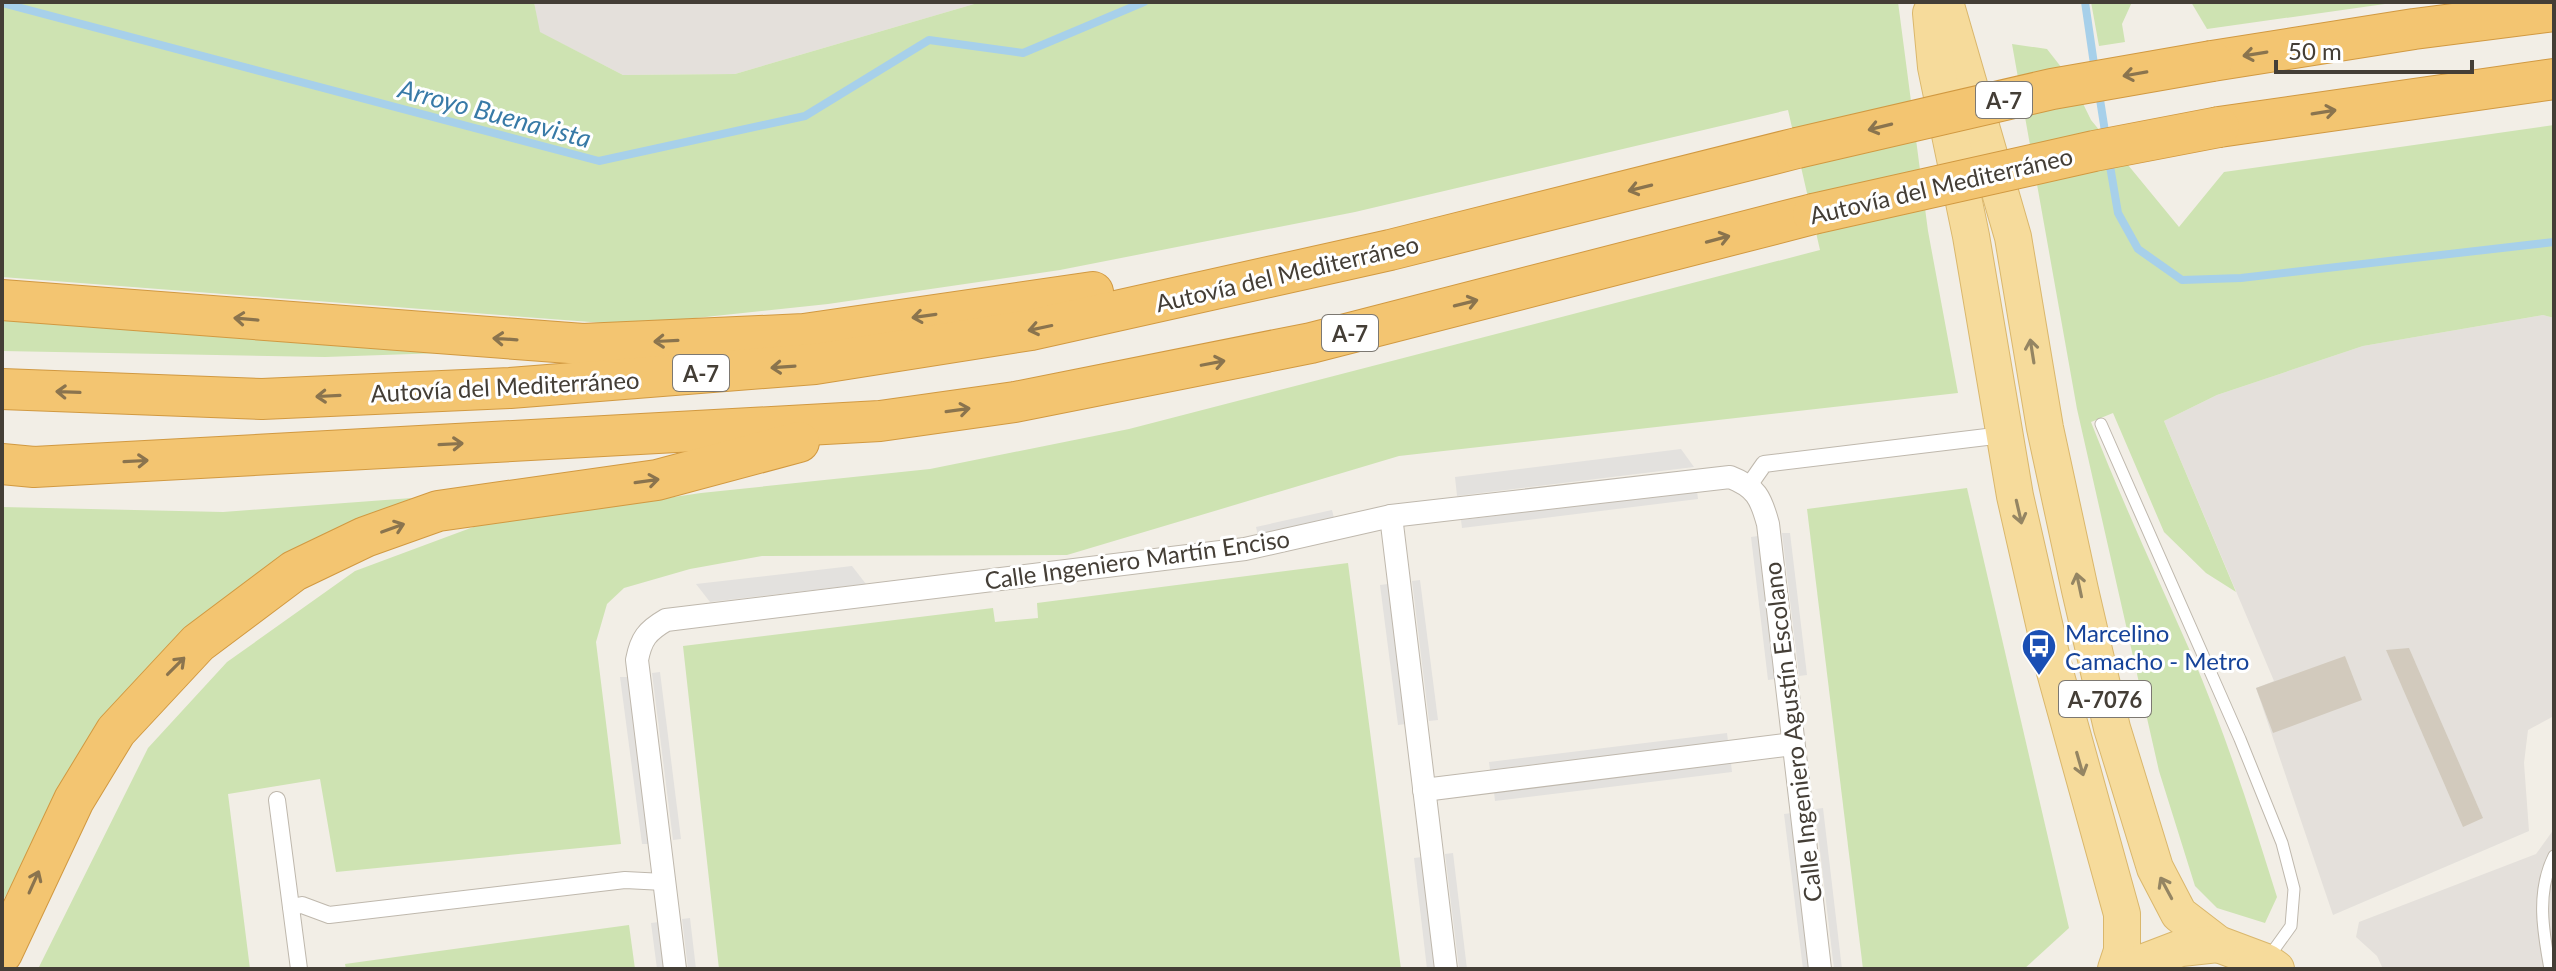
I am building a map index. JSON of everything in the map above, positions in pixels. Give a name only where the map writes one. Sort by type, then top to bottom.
[{"type":"highway","name":"Autovía del Mediterráneo","points":[[2,389],[262,399],[510,388],[815,364],[1031,330],[1390,250],[1797,148],[2052,89],[2212,61],[2554,11]]},
{"type":"highway","name":"Autovía del Mediterráneo","points":[[2,464],[34,467],[880,421],[1015,402],[1311,343],[1813,214],[2063,157],[2219,127],[2554,79]]},
{"type":"highway","points":[[2,300],[583,344],[804,334],[1390,250]]},
{"type":"highway","points":[[2,953],[74,800],[116,731],[198,643],[294,571],[365,537],[438,511],[657,480],[880,421]]},
{"type":"main road","name":"A-7076","points":[[1930,2],[1936,67],[1971,236],[2003,435],[2055,672],[2122,914],[2122,951],[2116,969]]},
{"type":"main road","name":"A-7076","points":[[1945,2],[2013,237],[2045,428],[2112,728],[2155,868],[2179,914],[2218,944],[2271,965]]},
{"type":"main road","name":"A-7076","points":[[2126,969],[2181,948],[2218,944]]},
{"type":"street","points":[[1755,490],[1764,464],[2003,435]]},
{"type":"street","name":"Calle Ingeniero Martín Enciso","points":[[664,882],[637,660],[641,641],[650,629],[666,620],[1245,549],[1391,516],[1706,478],[1730,477],[1755,490]]},
{"type":"street","name":"Calle Ingeniero Agustín Escolano","points":[[1755,490],[1768,524],[1820,969]]},
{"type":"street","points":[[1391,516],[1446,969]]},
{"type":"street","points":[[1424,790],[1793,744]]},
{"type":"street","points":[[277,800],[299,969]]},
{"type":"street","points":[[291,907],[302,905],[329,915],[625,880],[664,882],[675,969]]},
{"type":"lane","points":[[2101,424],[2240,739],[2282,843],[2294,889],[2291,926],[2271,965]]},
{"type":"lane","points":[[2550,969],[2542,908],[2545,880],[2554,856]]},
{"type":"shaded area","points":[[534,2],[981,2],[735,74],[623,75],[539,32]]},
{"type":"shaded area","points":[[2543,315],[2554,318],[2554,716],[2528,730],[2524,763],[2529,831],[2333,915],[2256,688],[2274,681],[2164,421],[2217,395],[2363,346]]},
{"type":"shaded area","points":[[1681,449],[1694,467],[1457,496],[1455,477]]},
{"type":"shaded area","points":[[1697,491],[1698,499],[1462,528],[1461,520]]},
{"type":"shaded area","points":[[1332,510],[1334,518],[1258,536],[1256,527]]},
{"type":"shaded area","points":[[1782,533],[1790,533],[1807,675],[1799,676]]},
{"type":"shaded area","points":[[1758,536],[1775,679],[1768,680],[1751,537]]},
{"type":"shaded area","points":[[852,566],[866,584],[710,602],[696,584]]},
{"type":"shaded area","points":[[1420,580],[1438,720],[1429,721],[1412,581]]},
{"type":"shaded area","points":[[1388,584],[1406,724],[1398,725],[1380,585]]},
{"type":"shaded area","points":[[660,672],[681,839],[673,840],[652,673]]},
{"type":"shaded area","points":[[620,677],[629,677],[650,844],[642,844]]},
{"type":"shaded area","points":[[1727,733],[1728,741],[1490,770],[1489,762]]},
{"type":"shaded area","points":[[1731,763],[1732,772],[1495,801],[1494,792]]},
{"type":"shaded area","points":[[1823,808],[1842,969],[1834,969],[1815,809]]},
{"type":"shaded area","points":[[1792,813],[1811,969],[1803,969],[1784,814]]},
{"type":"shaded area","points":[[2554,829],[2554,969],[2383,969],[2377,956],[2356,937],[2359,922],[2536,854]]},
{"type":"shaded area","points":[[1453,853],[1467,969],[1459,969],[1445,854]]},
{"type":"shaded area","points":[[1422,857],[1435,969],[1427,969],[1414,858]]},
{"type":"shaded area","points":[[690,918],[696,969],[688,969],[682,919]]},
{"type":"shaded area","points":[[659,922],[665,969],[657,969],[651,923]]},
{"type":"green space","points":[[2,2],[534,2],[540,32],[623,75],[735,74],[981,2],[1898,2],[1928,231],[1958,393],[1399,456],[1067,555],[762,556],[690,569],[624,588],[607,604],[596,642],[621,844],[336,872],[320,779],[228,794],[250,969],[38,969],[148,748],[227,662],[355,571],[476,526],[701,493],[930,469],[1129,429],[1820,250],[1788,110],[1355,212],[1060,270],[828,304],[630,325],[2,277]]},
{"type":"green space","points":[[2091,2],[2132,2],[2122,24],[2125,42],[2099,46]]},
{"type":"green space","points":[[2191,2],[2399,2],[2207,29]]},
{"type":"green space","points":[[2012,44],[2047,49],[2072,81],[2091,120],[2179,227],[2224,172],[2554,125],[2554,318],[2543,315],[2363,346],[2217,395],[2164,421],[2236,592],[2206,573],[2164,532],[2113,413],[2091,422],[2203,681],[2237,773],[2277,897],[2265,923],[2217,908],[2195,886],[2159,771],[2077,409]]},
{"type":"green space","points":[[2,310],[470,352],[325,357],[2,351]]},
{"type":"green space","points":[[1967,488],[2069,928],[2024,969],[1863,969],[1807,509]]},
{"type":"green space","points":[[412,498],[352,525],[88,750],[2,902],[2,507],[223,512]]},
{"type":"green space","points":[[1348,563],[1401,969],[719,969],[683,646],[993,608],[995,622],[1038,618],[1037,603]]},
{"type":"green space","points":[[629,925],[635,969],[346,969],[345,964]]},
{"type":"building","points":[[2409,648],[2483,818],[2463,827],[2386,650]]},
{"type":"building","points":[[2345,656],[2362,700],[2273,733],[2256,688]]},
{"type":"waterway","name":"Arroyo Buenavista","points":[[2,3],[599,161],[805,116],[929,40],[1023,53],[1144,2]]},
{"type":"waterway","points":[[2085,2],[2095,71]]},
{"type":"waterway","points":[[2099,93],[2106,138]]},
{"type":"waterway","points":[[2109,160],[2118,213],[2138,249],[2182,280],[2241,278],[2554,242]]},
{"type":"place","name":"Marcelino Camacho - Metro","points":[[2039,677]]}]
